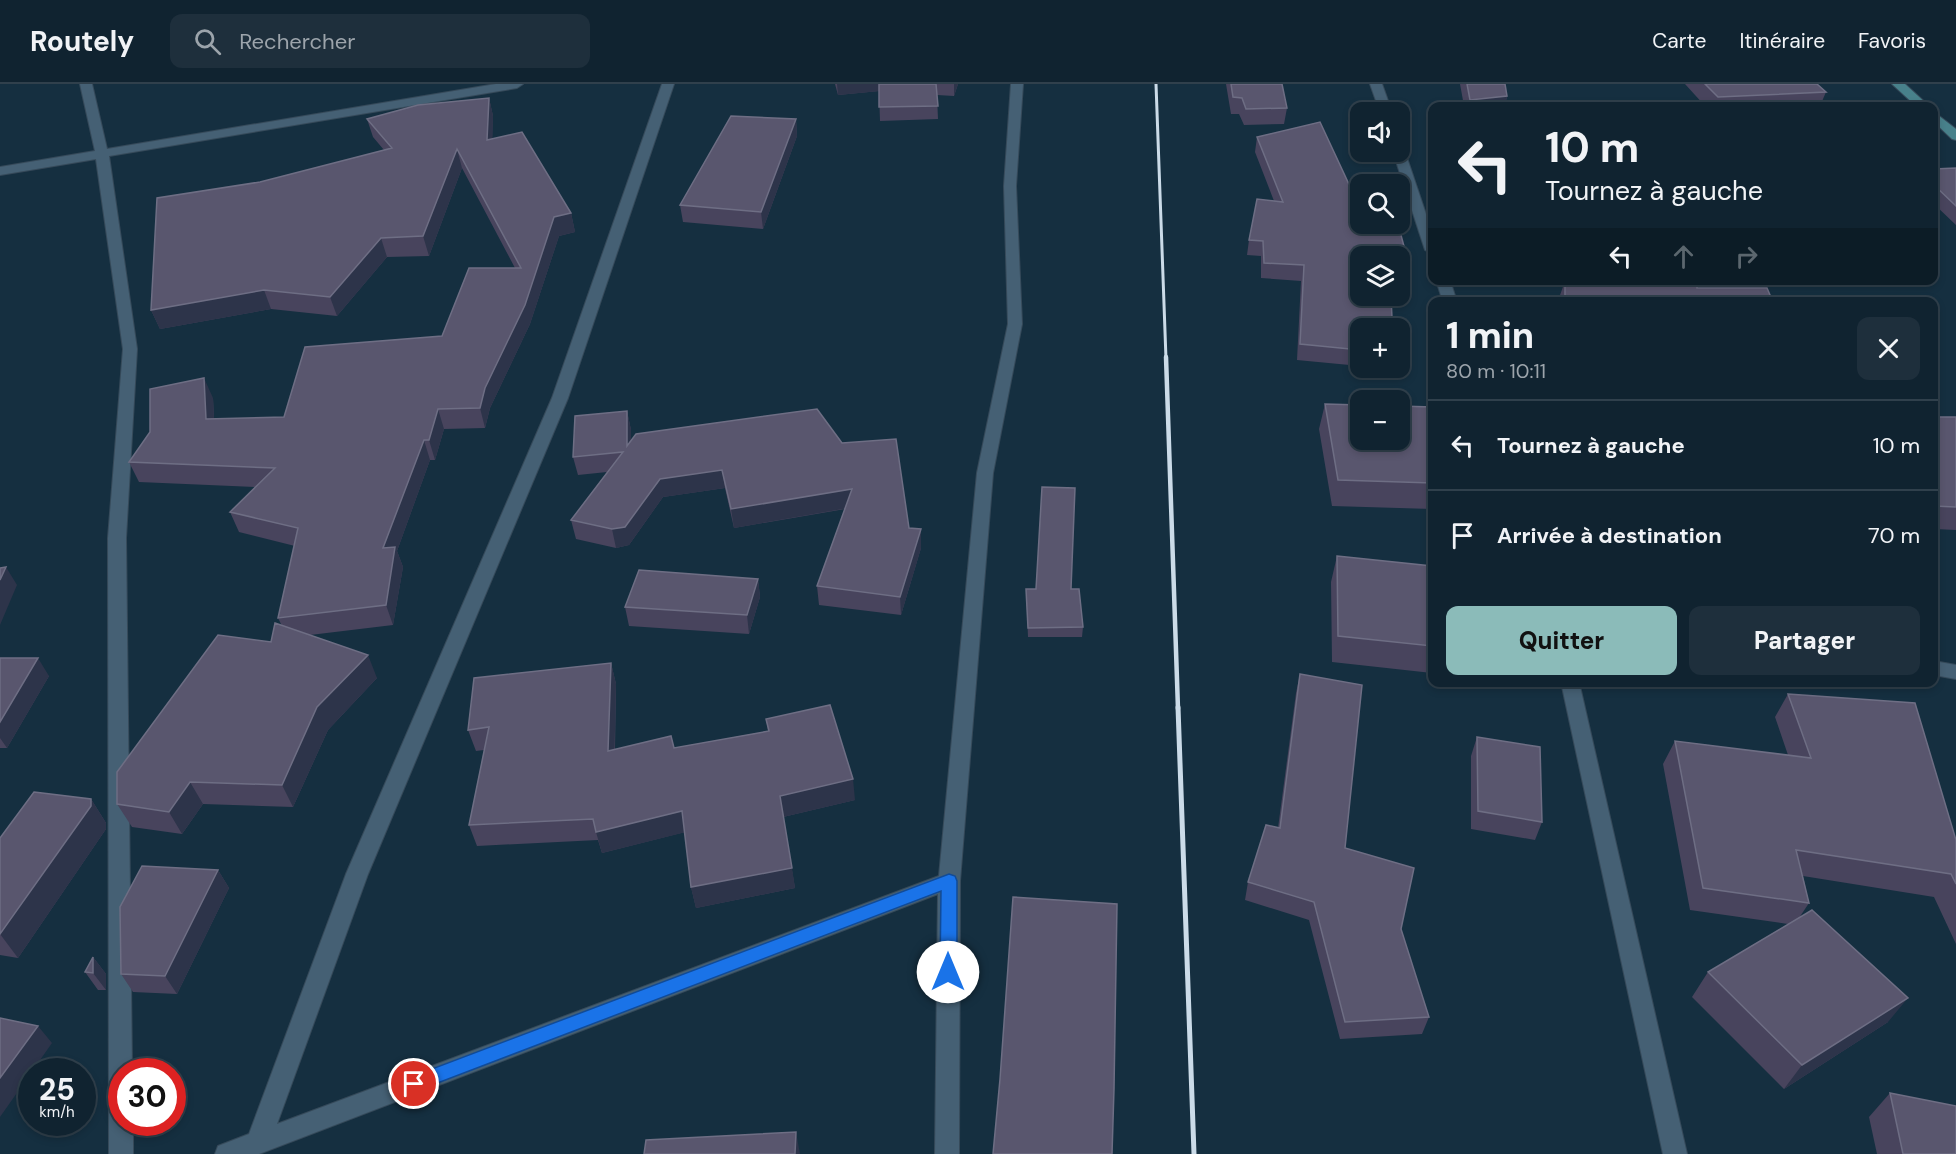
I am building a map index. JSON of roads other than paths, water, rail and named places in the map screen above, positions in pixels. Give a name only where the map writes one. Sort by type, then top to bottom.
[{"type":"street","points":[[86,84],[102,154],[130,349],[117,538],[121,1154]]},
{"type":"street","points":[[0,171],[517,84]]},
{"type":"street","points":[[258,1143],[357,874],[560,398],[668,84]]},
{"type":"street","points":[[947,1154],[949,881],[986,473],[1015,324],[1010,186],[1017,84]]},
{"type":"street","points":[[1376,84],[1382,102]]},
{"type":"street","points":[[1898,84],[1918,102]]},
{"type":"street","points":[[1938,120],[1956,136]]},
{"type":"street","points":[[1402,162],[1428,238]]},
{"type":"street","points":[[1938,669],[1956,672]]},
{"type":"street","points":[[1571,687],[1675,1154]]},
{"type":"street","points":[[227,1154],[949,881]]},
{"type":"railway","points":[[1156,84],[1166,359]]},
{"type":"railway","points":[[1166,357],[1178,709]]},
{"type":"railway","points":[[1178,707],[1194,1154]]}]
